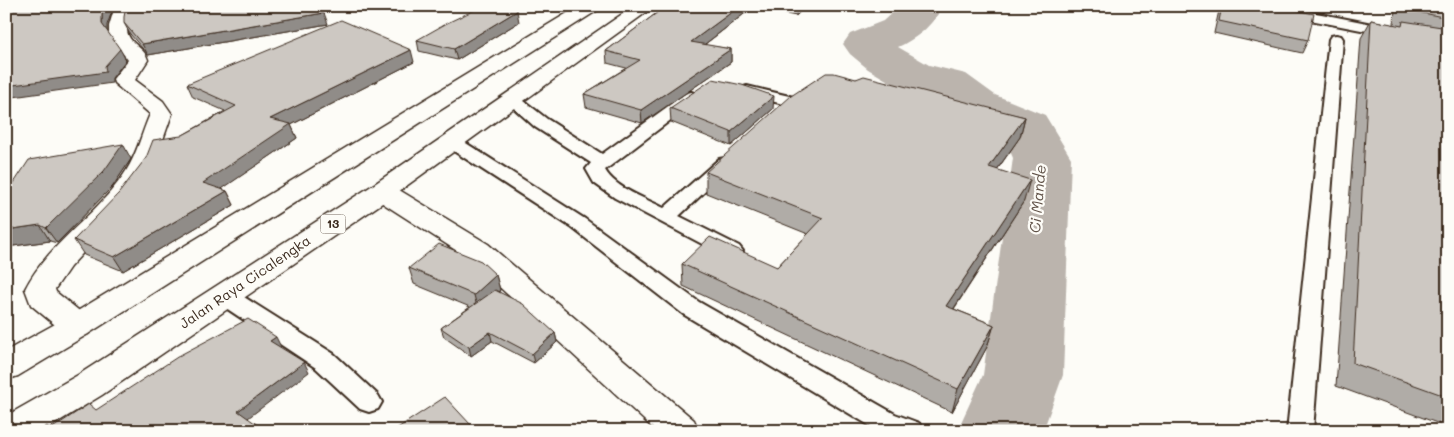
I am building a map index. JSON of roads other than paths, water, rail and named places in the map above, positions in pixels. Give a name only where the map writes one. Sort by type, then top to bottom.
[{"type":"main road","points":[[78,326],[42,297],[40,289],[60,260],[117,200],[139,171],[160,114],[155,106],[125,82],[124,79],[138,60],[137,55],[122,42],[118,35],[118,26],[124,6]]},
{"type":"main road","points":[[6,367],[78,326],[592,6]]},
{"type":"main road","name":"Jalan Raya Cicalengka","points":[[12,431],[90,385],[382,191],[646,6]]},
{"type":"main road","points":[[382,191],[478,250],[681,431]]},
{"type":"lane","points":[[1259,6],[1448,43]]},
{"type":"lane","points":[[1300,431],[1336,39]]},
{"type":"lane","points":[[705,88],[595,168],[600,179],[622,194],[751,261]]},
{"type":"lane","points":[[730,88],[796,102]]},
{"type":"lane","points":[[778,115],[812,91]]},
{"type":"lane","points":[[513,100],[541,123],[602,162]]},
{"type":"lane","points":[[452,142],[578,223],[691,308],[898,426]]},
{"type":"lane","points":[[666,217],[736,153]]},
{"type":"lane","points":[[225,296],[324,361],[370,402]]},
{"type":"waterway","name":"Ci Mande","points":[[916,6],[917,14],[899,30],[866,44],[885,59],[912,75],[948,85],[977,106],[1026,127],[1042,158],[1023,375],[1000,431]]}]
